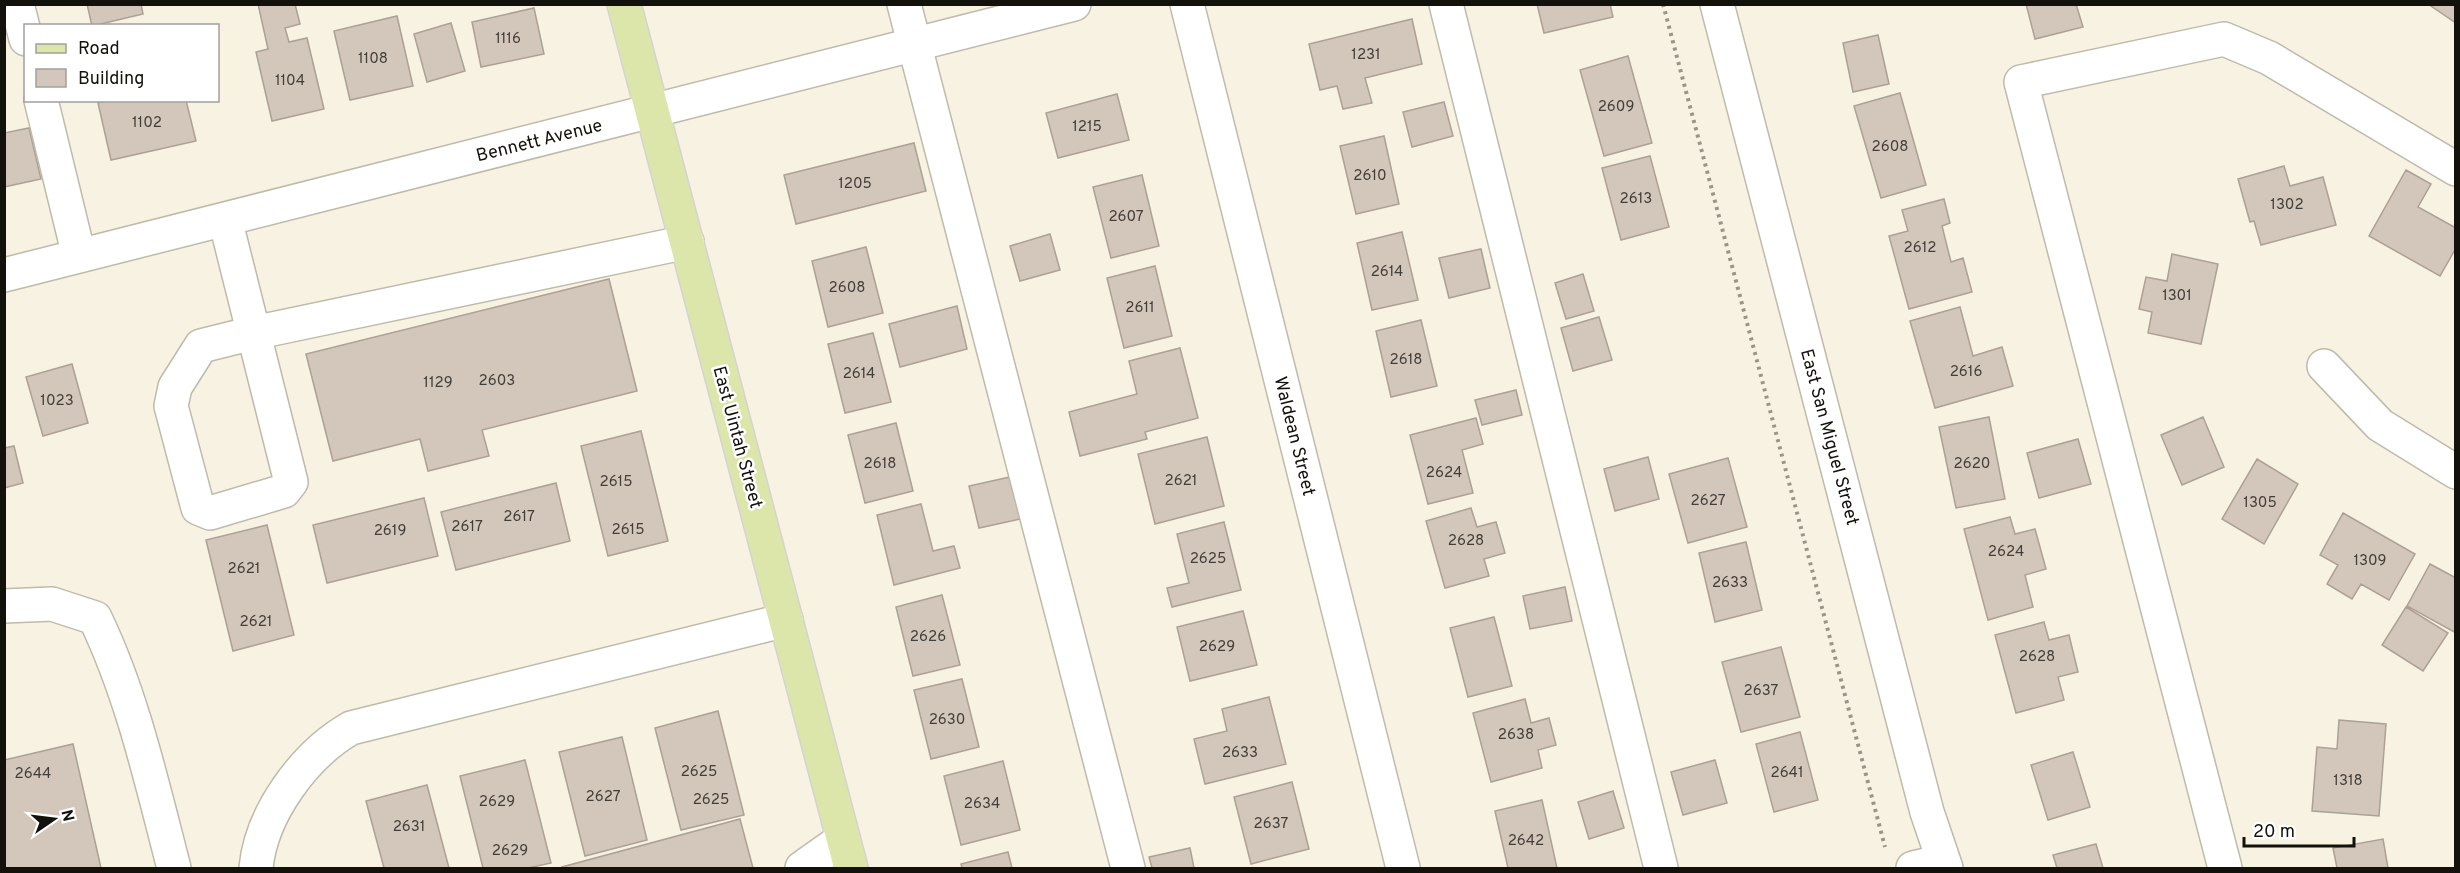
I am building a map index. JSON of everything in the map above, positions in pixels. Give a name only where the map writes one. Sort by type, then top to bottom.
[{"type":"main road","name":"East Uintah Street","points":[[624,4],[847,854]]},
{"type":"street","points":[[17,4],[24,31]]},
{"type":"street","points":[[904,4],[1128,868]]},
{"type":"street","name":"Bennett Avenue","points":[[4,275],[1074,4]]},
{"type":"street","name":"Waldean Street","points":[[1187,4],[1403,868]]},
{"type":"street","points":[[1446,4],[1661,868]]},
{"type":"street","name":"East San Miguel Street","points":[[1717,4],[1927,812],[1922,864]]},
{"type":"street","points":[[2225,868],[2021,82],[2224,39],[2269,58],[2456,169]]},
{"type":"street","points":[[41,102],[79,256]]},
{"type":"street","points":[[225,219],[254,333],[291,482],[284,491],[210,513],[198,508],[171,406],[175,387],[201,346],[254,333],[687,242]]},
{"type":"street","points":[[2324,366],[2380,426],[2456,472]]},
{"type":"street","points":[[4,606],[52,604],[95,618],[111,650],[142,745],[174,868]]},
{"type":"street","points":[[256,868],[258,852],[270,814],[308,762],[330,740],[351,728],[786,620]]},
{"type":"street","points":[[802,868],[847,854]]},
{"type":"path","points":[[1663,4],[1922,864]]},
{"type":"building","points":[[87,4],[141,4],[143,14],[92,24]]},
{"type":"building","points":[[258,4],[295,4],[300,24],[285,28],[289,42],[307,38],[324,109],[272,121],[256,52],[268,49]]},
{"type":"building","points":[[1537,4],[1610,4],[1613,17],[1544,33]]},
{"type":"building","points":[[2026,4],[2076,4],[2083,27],[2035,39]]},
{"type":"building","points":[[2428,4],[2456,4],[2456,23]]},
{"type":"building","points":[[534,8],[544,54],[481,67],[472,22]]},
{"type":"building","points":[[397,16],[413,86],[350,100],[334,31]]},
{"type":"building","points":[[1412,19],[1422,64],[1365,78],[1372,103],[1343,109],[1337,86],[1320,90],[1309,44]]},
{"type":"building","points":[[451,23],[465,71],[427,82],[414,34]]},
{"type":"building","points":[[1878,35],[1889,84],[1853,92],[1843,43]]},
{"type":"building","points":[[1628,56],[1652,143],[1604,156],[1580,70]]},
{"type":"building","points":[[1900,93],[1926,185],[1881,198],[1854,106]]},
{"type":"building","points":[[1117,94],[1129,140],[1058,158],[1046,113]]},
{"type":"building","points":[[186,102],[196,141],[111,160],[98,103]]},
{"type":"building","points":[[1444,102],[1453,136],[1412,147],[1403,112]]},
{"type":"building","points":[[29,128],[41,179],[4,187],[4,133]]},
{"type":"building","points":[[1384,136],[1399,204],[1356,214],[1340,146]]},
{"type":"building","points":[[914,143],[926,191],[796,224],[784,175]]},
{"type":"building","points":[[1650,156],[1669,227],[1621,240],[1602,168]]},
{"type":"building","points":[[2284,166],[2290,186],[2323,177],[2336,225],[2261,245],[2254,221],[2250,222],[2238,179]]},
{"type":"building","points":[[2406,170],[2431,184],[2418,207],[2456,228],[2456,248],[2440,276],[2369,236]]},
{"type":"building","points":[[1142,175],[1159,246],[1111,258],[1093,187]]},
{"type":"building","points":[[1944,199],[1950,223],[1942,226],[1951,262],[1963,258],[1972,292],[1909,309],[1889,236],[1908,231],[1902,210]]},
{"type":"building","points":[[1402,232],[1418,300],[1372,310],[1357,243]]},
{"type":"building","points":[[1050,234],[1060,270],[1020,281],[1010,246]]},
{"type":"building","points":[[866,247],[883,313],[828,327],[812,261]]},
{"type":"building","points":[[1481,249],[1490,288],[1449,298],[1439,258]]},
{"type":"building","points":[[2172,254],[2218,264],[2201,344],[2148,333],[2152,312],[2139,309],[2146,277],[2167,281]]},
{"type":"building","points":[[1155,266],[1172,336],[1124,348],[1107,278]]},
{"type":"building","points":[[1583,274],[1594,311],[1566,319],[1555,283]]},
{"type":"building","points":[[609,279],[637,391],[482,430],[489,456],[428,471],[420,439],[333,461],[306,354]]},
{"type":"building","points":[[957,306],[967,349],[900,367],[889,324]]},
{"type":"building","points":[[1960,307],[1973,356],[2002,347],[2013,386],[1935,408],[1910,321]]},
{"type":"building","points":[[1599,317],[1612,360],[1573,371],[1561,328]]},
{"type":"building","points":[[1421,320],[1437,386],[1391,397],[1376,331]]},
{"type":"building","points":[[873,333],[891,402],[845,413],[828,344]]},
{"type":"building","points":[[1180,348],[1198,418],[1145,432],[1147,439],[1080,456],[1069,412],[1137,394],[1129,361]]},
{"type":"building","points":[[72,364],[88,423],[43,436],[26,377]]},
{"type":"building","points":[[1516,390],[1522,415],[1482,425],[1475,400]]},
{"type":"building","points":[[1989,417],[2005,499],[1956,508],[1939,427]]},
{"type":"building","points":[[2203,417],[2224,467],[2182,485],[2161,435]]},
{"type":"building","points":[[1476,418],[1483,444],[1462,450],[1473,493],[1428,504],[1410,435]]},
{"type":"building","points":[[896,423],[913,491],[865,503],[848,435]]},
{"type":"building","points":[[641,431],[668,541],[608,556],[581,446]]},
{"type":"building","points":[[1207,437],[1224,506],[1155,524],[1138,454]]},
{"type":"building","points":[[2078,439],[2091,484],[2039,498],[2027,453]]},
{"type":"building","points":[[14,446],[23,483],[4,488],[4,448]]},
{"type":"building","points":[[1648,457],[1659,499],[1615,511],[1604,469]]},
{"type":"building","points":[[1728,458],[1747,527],[1688,543],[1669,474]]},
{"type":"building","points":[[2257,459],[2298,484],[2264,544],[2222,519]]},
{"type":"building","points":[[1010,477],[1020,519],[979,528],[969,486]]},
{"type":"building","points":[[556,483],[570,541],[456,570],[441,512]]},
{"type":"building","points":[[424,498],[438,556],[327,583],[313,525]]},
{"type":"building","points":[[921,504],[933,551],[954,546],[960,568],[894,585],[877,515]]},
{"type":"building","points":[[1471,508],[1477,527],[1496,522],[1505,553],[1484,559],[1489,576],[1445,588],[1426,521]]},
{"type":"building","points":[[2343,513],[2415,554],[2389,600],[2361,584],[2352,599],[2327,584],[2338,565],[2320,555]]},
{"type":"building","points":[[2010,517],[2015,534],[2035,529],[2046,569],[2025,575],[2033,607],[1988,620],[1964,529]]},
{"type":"building","points":[[1224,522],[1241,590],[1172,607],[1167,588],[1189,583],[1177,534]]},
{"type":"building","points":[[267,525],[294,635],[233,651],[206,540]]},
{"type":"building","points":[[1746,542],[1762,610],[1715,622],[1699,553]]},
{"type":"building","points":[[2430,564],[2456,578],[2456,633],[2407,606]]},
{"type":"building","points":[[1565,587],[1572,621],[1530,629],[1523,596]]},
{"type":"building","points":[[942,595],[960,665],[913,676],[896,607]]},
{"type":"building","points":[[2406,607],[2448,633],[2423,671],[2382,645]]},
{"type":"building","points":[[1243,611],[1257,665],[1190,681],[1177,627]]},
{"type":"building","points":[[1494,617],[1512,686],[1468,697],[1450,628]]},
{"type":"building","points":[[2044,622],[2049,640],[2069,635],[2078,672],[2058,677],[2064,700],[2016,713],[1995,635]]},
{"type":"building","points":[[1781,647],[1800,717],[1741,732],[1722,662]]},
{"type":"building","points":[[962,679],[979,747],[931,759],[914,690]]},
{"type":"building","points":[[1269,697],[1286,764],[1205,784],[1194,739],[1227,731],[1222,709]]},
{"type":"building","points":[[1525,699],[1531,723],[1549,718],[1556,745],[1538,750],[1542,768],[1491,782],[1473,713]]},
{"type":"building","points":[[718,711],[744,815],[681,830],[655,728]]},
{"type":"building","points":[[2339,720],[2386,724],[2379,816],[2312,811],[2317,747],[2337,749]]},
{"type":"building","points":[[1800,732],[1818,800],[1774,812],[1756,744]]},
{"type":"building","points":[[622,737],[647,840],[585,856],[559,752]]},
{"type":"building","points":[[73,744],[101,868],[4,868],[4,760]]},
{"type":"building","points":[[2073,752],[2090,807],[2048,820],[2031,765]]},
{"type":"building","points":[[525,760],[551,863],[528,868],[483,868],[460,776]]},
{"type":"building","points":[[1715,760],[1727,803],[1683,815],[1671,772]]},
{"type":"building","points":[[1003,761],[1020,830],[961,845],[944,776]]},
{"type":"building","points":[[1292,782],[1309,849],[1251,864],[1234,797]]},
{"type":"building","points":[[427,785],[449,868],[384,868],[366,801]]},
{"type":"building","points":[[1613,791],[1624,828],[1589,839],[1578,802]]},
{"type":"building","points":[[1542,800],[1557,868],[1508,868],[1495,811]]},
{"type":"building","points":[[740,819],[753,868],[562,867]]},
{"type":"building","points":[[2383,839],[2388,868],[2337,868],[2333,848]]},
{"type":"building","points":[[2096,844],[2103,868],[2057,868],[2053,855]]},
{"type":"building","points":[[1190,848],[1194,868],[1152,868],[1149,857]]},
{"type":"building","points":[[1008,852],[1012,868],[962,868],[961,864]]}]
